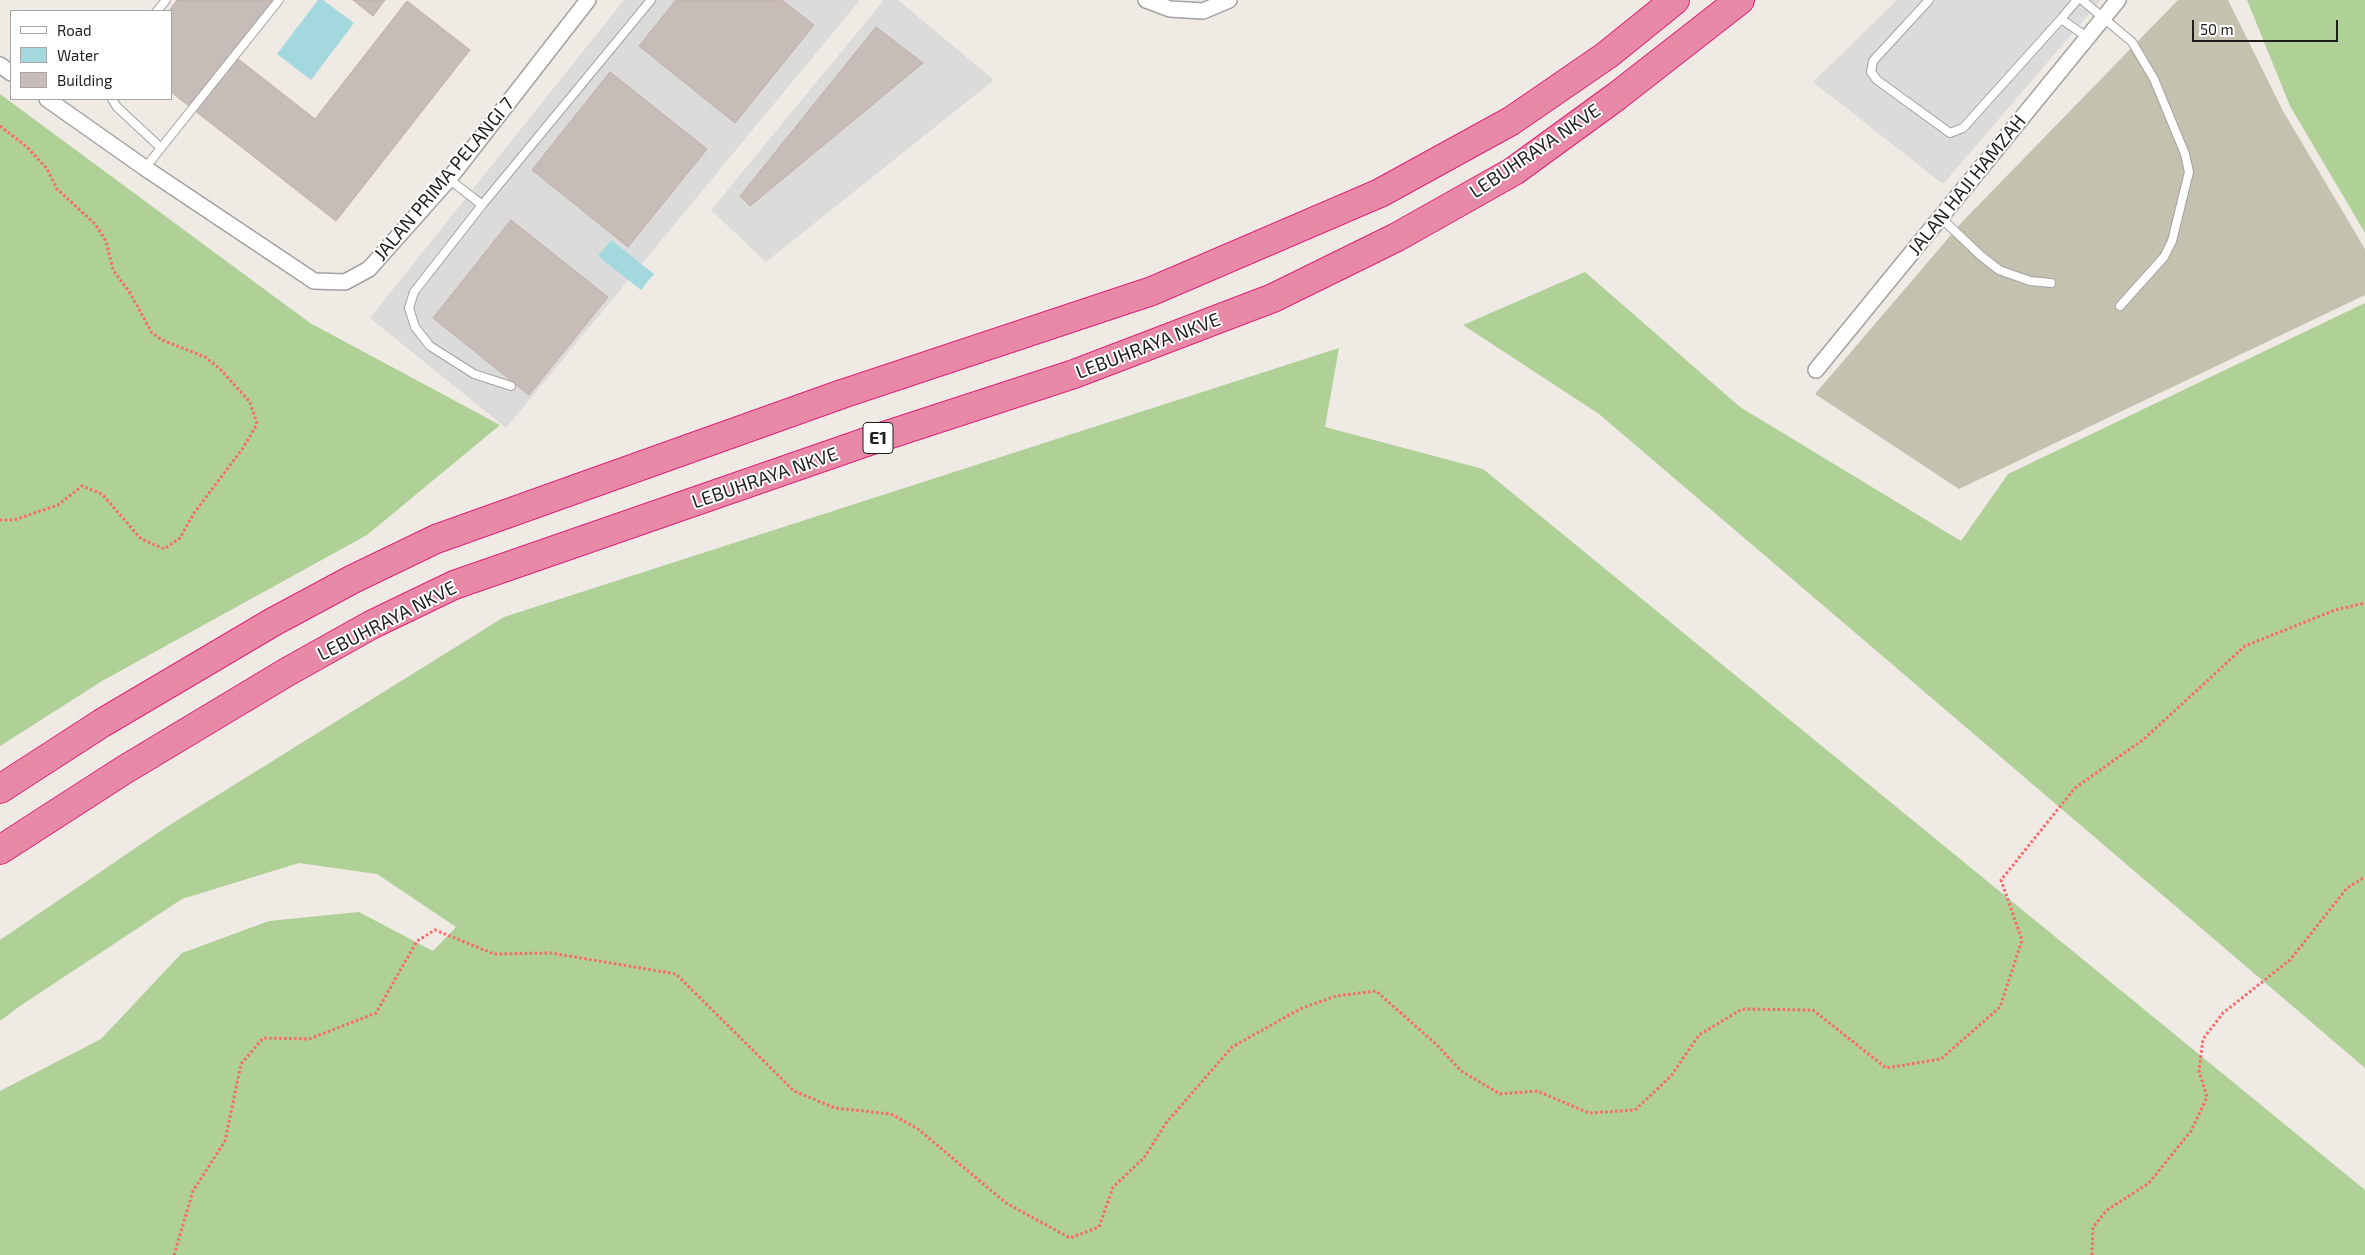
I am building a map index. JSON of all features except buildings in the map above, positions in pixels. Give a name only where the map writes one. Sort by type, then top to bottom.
[{"type":"highway","name":"LEBUHRAYA NKVE","points":[[0,789],[102,723],[273,622],[353,579],[436,539],[842,394],[1152,291],[1380,193],[1511,121],[1607,55],[1675,0]]},
{"type":"highway","name":"LEBUHRAYA NKVE","points":[[0,850],[124,770],[287,672],[371,625],[454,585],[872,440],[1074,374],[1273,298],[1397,237],[1514,171],[1618,96],[1740,0]]},
{"type":"street","name":"JALAN PRIMA PELANGI 7","points":[[48,100],[145,168],[314,281],[345,282],[369,269],[449,179],[588,0]]},
{"type":"street","points":[[1146,0],[1170,9],[1203,11],[1229,0]]},
{"type":"street","name":"JALAN HAJI HAMZAH","points":[[1816,370],[2118,0]]},
{"type":"lane","points":[[158,10],[166,0]]},
{"type":"lane","points":[[145,168],[279,0]]},
{"type":"lane","points":[[511,386],[474,374],[430,346],[415,327],[409,308],[414,292],[482,205],[651,0]]},
{"type":"lane","points":[[1929,0],[1872,61],[1871,72],[1877,80],[1950,133],[1963,128],[2076,0]]},
{"type":"lane","points":[[2082,0],[2132,42],[2154,79],[2185,154],[2189,172],[2172,241],[2164,256],[2120,306]]},
{"type":"lane","points":[[2061,19],[2087,36]]},
{"type":"lane","points":[[113,100],[117,107],[161,148]]},
{"type":"lane","points":[[449,179],[482,205]]},
{"type":"lane","points":[[1940,217],[1980,256],[1999,270],[2030,281],[2051,282]]},
{"type":"path","points":[[0,126],[27,146],[47,169],[57,189],[95,224],[106,241],[113,270],[130,293],[152,333],[162,340],[205,357],[219,368],[250,402],[257,424],[243,448],[194,513],[180,538],[164,548],[141,538],[102,494],[82,486],[58,505],[14,520],[0,520]]},
{"type":"path","points":[[174,1255],[193,1191],[225,1141],[241,1064],[263,1038],[309,1039],[376,1013],[417,941],[435,930],[494,954],[551,953],[676,974],[794,1091],[835,1108],[891,1114],[918,1129],[1006,1203],[1070,1238],[1099,1227],[1113,1187],[1144,1158],[1166,1124],[1232,1047],[1300,1009],[1336,996],[1376,991],[1437,1045],[1461,1071],[1500,1094],[1537,1092],[1589,1113],[1635,1110],[1671,1076],[1699,1035],[1742,1008],[1813,1010],[1886,1068],[1941,1059],[2000,1007],[2022,940],[2001,880],[2076,788],[2144,739],[2244,646],[2335,610],[2365,603]]},
{"type":"path","points":[[2092,1255],[2093,1227],[2107,1210],[2149,1183],[2191,1131],[2207,1097],[2199,1071],[2203,1039],[2223,1013],[2290,960],[2347,888],[2365,877]]},
{"type":"shaded area","points":[[624,0],[860,0],[506,428],[370,318]]},
{"type":"shaded area","points":[[884,0],[898,0],[994,80],[766,262],[711,210]]},
{"type":"shaded area","points":[[1897,0],[2101,0],[1943,184],[1813,82]]},
{"type":"shaded area","points":[[2178,0],[2228,0],[2283,111],[2365,249],[2365,295],[1959,489],[1815,394],[1963,221]]},
{"type":"green space","points":[[2247,0],[2365,0],[2365,233],[2290,106]]},
{"type":"green space","points":[[0,94],[310,323],[500,425],[367,535],[102,681],[0,746]]},
{"type":"green space","points":[[1585,272],[1740,407],[1961,541],[2008,474],[2365,303],[2365,1068],[1599,414],[1463,325]]},
{"type":"green space","points":[[1339,348],[1325,427],[1483,469],[2365,1190],[2365,1255],[0,1255],[0,1091],[101,1039],[182,953],[269,921],[359,912],[433,951],[456,927],[377,874],[299,863],[182,899],[0,1021],[0,940],[168,826],[504,617]]},
{"type":"water","points":[[318,0],[323,0],[354,23],[311,80],[277,54]]},
{"type":"water","points":[[611,240],[654,274],[641,290],[598,256]]}]
